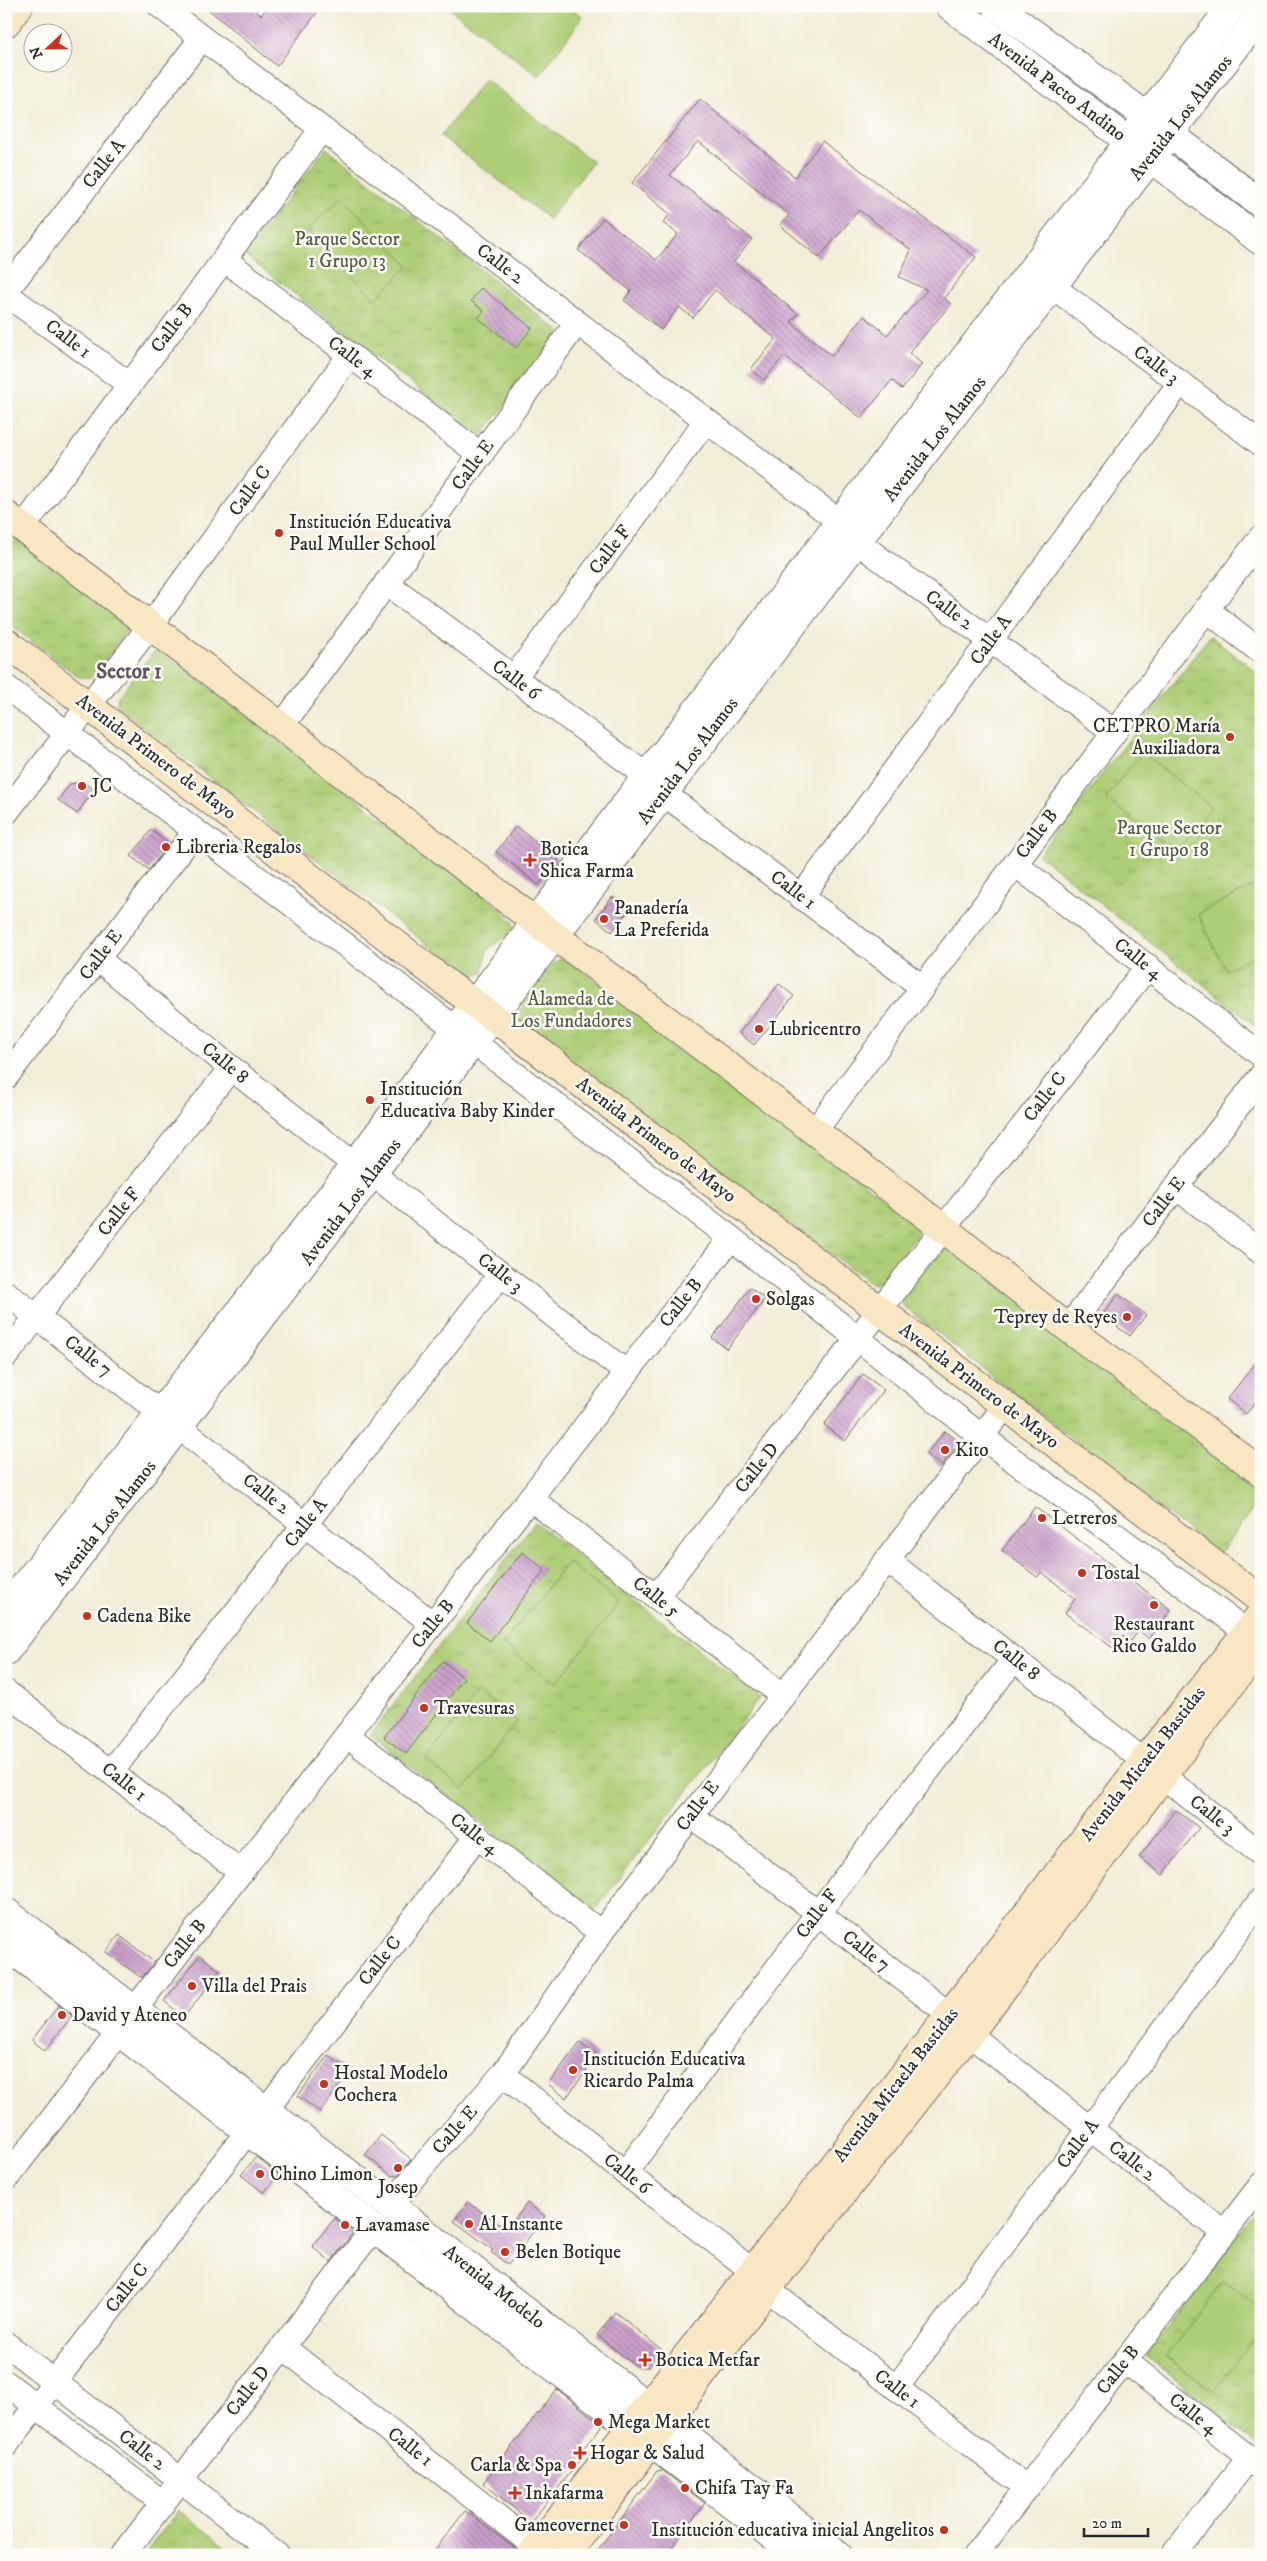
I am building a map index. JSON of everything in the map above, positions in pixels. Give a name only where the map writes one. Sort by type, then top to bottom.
[{"type":"main road","points":[[6,23],[19,6]]},
{"type":"main road","points":[[14,521],[545,929],[943,1228],[1068,1328],[1261,1472]]},
{"type":"main road","name":"Avenida Primero de Mayo","points":[[6,642],[449,985],[1261,1600]]},
{"type":"main road","name":"Avenida Micaela Bastidas","points":[[534,2551],[649,2424],[959,2024],[1257,1633]]},
{"type":"main road","name":"Avenida Micaela Bastidas","points":[[566,2555],[649,2424]]},
{"type":"street","name":"Calle 2","points":[[160,6],[706,421],[848,532],[1114,732]]},
{"type":"street","name":"Avenida Pacto Andino","points":[[950,6],[1261,241]]},
{"type":"street","name":"Avenida Pacto Andino","points":[[996,6],[1159,125],[1261,204]]},
{"type":"street","name":"Avenida Los Alamos","points":[[1159,125],[1232,6]]},
{"type":"street","name":"Avenida Los Alamos","points":[[6,1651],[170,1420],[364,1169],[1159,125],[1261,14]]},
{"type":"street","name":"Calle A","points":[[6,292],[202,38]]},
{"type":"street","name":"Calle B","points":[[14,521],[130,385],[322,129]]},
{"type":"street","name":"Avenida Los Alamos","points":[[848,532],[1052,286],[1140,150]]},
{"type":"street","name":"Calle 4","points":[[224,259],[481,454]]},
{"type":"street","name":"Calle 3","points":[[1052,286],[1261,444]]},
{"type":"street","name":"Calle 1","points":[[6,292],[130,385]]},
{"type":"street","name":"Calle E","points":[[281,727],[577,323]]},
{"type":"street","name":"Calle C","points":[[67,734],[150,626],[350,355]]},
{"type":"street","name":"Calle A","points":[[801,897],[1180,383]]},
{"type":"street","name":"Calle F","points":[[514,678],[706,421]]},
{"type":"street","name":"Calle B","points":[[814,1132],[1261,537]]},
{"type":"street","name":"Calle 6","points":[[386,584],[655,785]]},
{"type":"street","points":[[1206,610],[1261,652]]},
{"type":"street","name":"Avenida Primero de Mayo","points":[[6,687],[731,1238],[982,1437],[1257,1633]]},
{"type":"street","points":[[6,813],[67,734]]},
{"type":"street","name":"Calle 1","points":[[655,785],[922,988]]},
{"type":"street","name":"Calle E","points":[[6,1077],[195,832]]},
{"type":"street","name":"Calle 4","points":[[1015,864],[1261,1054]]},
{"type":"street","name":"Calle 8","points":[[98,958],[231,1068],[364,1169]]},
{"type":"street","name":"Calle C","points":[[879,1310],[1148,966]]},
{"type":"street","name":"Calle F","points":[[6,1356],[231,1068]]},
{"type":"street","name":"Calle E","points":[[1068,1328],[1261,1076]]},
{"type":"street","name":"Calle 3","points":[[364,1169],[627,1373]]},
{"type":"street","points":[[1176,1187],[1261,1252]]},
{"type":"street","name":"Calle B","points":[[135,2009],[731,1238]]},
{"type":"street","name":"Calle A","points":[[111,1772],[501,1274]]},
{"type":"street","name":"Calle 7","points":[[6,1293],[170,1420]]},
{"type":"street","name":"Calle D","points":[[656,1597],[879,1310]]},
{"type":"street","name":"Calle E","points":[[391,2206],[416,2174],[504,2074],[601,1933],[1005,1406]]},
{"type":"street","name":"Calle 2","points":[[170,1420],[433,1624]]},
{"type":"street","name":"Avenida Los Alamos","points":[[6,1609],[170,1420]]},
{"type":"street","name":"Calle 5","points":[[530,1498],[783,1696]]},
{"type":"street","name":"Calle 8","points":[[887,1560],[1154,1769]]},
{"type":"street","name":"Calle F","points":[[625,2173],[818,1913],[1014,1659]]},
{"type":"street","name":"Calle 1","points":[[6,1692],[241,1872]]},
{"type":"street","name":"Calle 4","points":[[347,1735],[601,1933]]},
{"type":"street","name":"Calle 3","points":[[1154,1769],[1261,1854]]},
{"type":"street","name":"Calle 7","points":[[691,1815],[959,2024]]},
{"type":"street","name":"Calle C","points":[[265,2111],[477,1836]]},
{"type":"street","name":"Calle A","points":[[896,2388],[1261,1900]]},
{"type":"street","name":"Avenida Modelo","points":[[6,1912],[391,2206],[649,2424],[798,2555]]},
{"type":"street","name":"Avenida Modelo","points":[[6,1946],[374,2228],[649,2424],[838,2555]]},
{"type":"street","name":"Calle 2","points":[[959,2024],[1224,2233]]},
{"type":"street","points":[[6,2179],[119,2032]]},
{"type":"street","name":"Calle 6","points":[[504,2074],[760,2280]]},
{"type":"street","name":"Calle C","points":[[6,2445],[248,2131]]},
{"type":"street","name":"Calle B","points":[[975,2555],[1261,2185]]},
{"type":"street","name":"Calle D","points":[[123,2555],[374,2228]]},
{"type":"street","name":"Calle 1","points":[[760,2280],[896,2388],[1027,2488]]},
{"type":"street","name":"Calle 2","points":[[6,2344],[278,2555]]},
{"type":"street","name":"Calle 1","points":[[282,2347],[534,2551]]},
{"type":"street","name":"Calle 4","points":[[1125,2361],[1255,2462]]},
{"type":"street","name":"Calle 2","points":[[6,2383],[162,2503]]},
{"type":"street","points":[[1173,2555],[1255,2462]]},
{"type":"green space","points":[[446,6],[568,6],[583,17],[539,76]]},
{"type":"green space","points":[[485,79],[593,162],[549,219],[441,136]]},
{"type":"green space","name":"Parque Sector 1 Grupo 13","points":[[326,148],[560,332],[481,437],[244,255]]},
{"type":"green space","points":[[342,197],[409,266],[375,299],[308,229]]},
{"type":"green space","points":[[6,525],[130,622],[129,629],[90,678],[79,677],[6,622]]},
{"type":"green space","name":"Parque Sector 1 Grupo 18","points":[[1210,636],[1261,675],[1261,1030],[1039,855]]},
{"type":"green space","name":"Alameda de Los Fundadores","points":[[157,648],[498,906],[513,922],[513,931],[488,949],[482,973],[472,976],[464,974],[120,709],[117,703],[118,697]]},
{"type":"green space","points":[[1142,752],[1211,807],[1175,853],[1106,798]]},
{"type":"green space","points":[[1261,882],[1261,952],[1226,970],[1198,914]]},
{"type":"green space","name":"Alameda de Los Fundadores","points":[[560,959],[567,959],[920,1226],[915,1238],[882,1281],[873,1284],[868,1281],[529,1030],[520,1018],[525,1000],[536,983]]},
{"type":"green space","points":[[944,1244],[1261,1484],[1261,1498],[1219,1555],[902,1305],[902,1295]]},
{"type":"green space","points":[[535,1522],[760,1698],[594,1911],[370,1735]]},
{"type":"green space","points":[[568,1562],[619,1603],[555,1684],[503,1644]]},
{"type":"green space","points":[[478,1692],[517,1721],[464,1790],[426,1761]]},
{"type":"green space","points":[[1261,2203],[1261,2448],[1146,2356]]},
{"type":"green space","points":[[1223,2281],[1261,2309],[1261,2330],[1213,2392],[1166,2356]]},
{"type":"green space","points":[[178,2510],[236,2555],[144,2555]]},
{"type":"building","points":[[204,6],[250,6],[261,15],[268,6],[322,6],[277,66]]},
{"type":"building","points":[[700,99],[795,177],[822,141],[976,257],[944,298],[951,304],[909,353],[922,364],[902,389],[892,380],[861,418],[784,356],[764,380],[751,369],[776,339],[715,290],[693,318],[679,307],[661,330],[624,300],[631,291],[578,250],[603,218],[656,260],[678,234],[663,223],[670,214],[632,183]],"holes":[[[698,141],[789,215],[780,225],[819,258],[859,210],[911,250],[899,277],[927,290],[887,335],[864,316],[832,356],[791,322],[798,314],[734,262],[752,239],[670,175]]]},
{"type":"building","points":[[481,288],[532,328],[516,348],[478,318],[484,311],[471,301]]},
{"type":"building","points":[[83,782],[94,790],[77,814],[58,800],[70,784]]},
{"type":"building","points":[[516,826],[559,859],[539,885],[496,852]]},
{"type":"building","points":[[151,830],[169,844],[149,870],[131,856]]},
{"type":"building","points":[[612,897],[629,910],[612,932],[596,919]]},
{"type":"building","points":[[779,984],[794,996],[754,1045],[739,1033]]},
{"type":"building","points":[[750,1288],[765,1299],[727,1349],[712,1338]]},
{"type":"building","points":[[1118,1294],[1146,1315],[1130,1336],[1102,1316]]},
{"type":"building","points":[[1261,1356],[1261,1396],[1246,1414],[1227,1399]]},
{"type":"building","points":[[863,1374],[884,1390],[845,1441],[824,1425]]},
{"type":"building","name":"Kito","points":[[945,1431],[960,1442],[941,1466],[926,1454]]},
{"type":"building","points":[[1035,1507],[1171,1610],[1149,1639],[1139,1630],[1131,1641],[1123,1635],[1113,1648],[1065,1613],[1075,1599],[1042,1572],[1037,1577],[1002,1550]]},
{"type":"building","points":[[522,1552],[545,1570],[490,1641],[467,1623]]},
{"type":"building","name":"Travesuras","points":[[443,1661],[464,1678],[406,1754],[384,1737]]},
{"type":"building","points":[[1176,1810],[1199,1828],[1163,1875],[1139,1857]]},
{"type":"building","points":[[119,1935],[154,1962],[143,1977],[140,1977],[106,1952]]},
{"type":"building","name":"Villa del Prais","points":[[200,1955],[220,1971],[184,2017],[164,2001]]},
{"type":"building","points":[[59,2005],[72,2016],[45,2051],[32,2040]]},
{"type":"building","name":"Institución Educativa Ricardo Palma","points":[[580,2042],[598,2055],[566,2098],[548,2084]]},
{"type":"building","name":"Hostal Modelo Cochera","points":[[328,2055],[350,2071],[320,2112],[298,2096]]},
{"type":"building","points":[[381,2135],[411,2159],[398,2175],[392,2176],[365,2155]]},
{"type":"building","name":"Chino Limon","points":[[256,2157],[278,2174],[264,2193],[241,2175]]},
{"type":"building","points":[[468,2202],[507,2230],[527,2203],[545,2216],[508,2265],[491,2252],[493,2250],[454,2221]]},
{"type":"building","points":[[335,2218],[353,2232],[331,2262],[312,2246]]},
{"type":"building","points":[[615,2312],[662,2350],[649,2367],[636,2366],[597,2335]]},
{"type":"building","points":[[557,2389],[602,2425],[582,2450],[586,2453],[531,2522],[483,2483]]},
{"type":"building","points":[[662,2470],[705,2503],[666,2555],[594,2555],[657,2471]]},
{"type":"building","points":[[465,2511],[517,2550],[516,2555],[431,2555]]},
{"type":"place","name":"Institución Educativa Paul Muller School","points":[[279,533]]},
{"type":"place","name":"CETPRO María Auxiliadora","points":[[1230,737]]},
{"type":"place","name":"JC","points":[[82,786]]},
{"type":"place","name":"Libreria Regalos","points":[[166,847]]},
{"type":"place","name":"Botica Shica Farma","points":[[530,860]]},
{"type":"place","name":"Panadería La Preferida","points":[[604,919]]},
{"type":"place","name":"Lubricentro","points":[[759,1029]]},
{"type":"place","name":"Institución Educativa Baby Kinder","points":[[370,1100]]},
{"type":"place","name":"Solgas","points":[[756,1299]]},
{"type":"place","name":"Teprey de Reyes","points":[[1127,1317]]},
{"type":"place","name":"Kito","points":[[945,1450]]},
{"type":"place","name":"Letreros","points":[[1042,1518]]},
{"type":"place","name":"Tostal","points":[[1082,1573]]},
{"type":"place","name":"Restaurant Rico Galdo","points":[[1154,1605]]},
{"type":"place","name":"Cadena Bike","points":[[87,1616]]},
{"type":"place","name":"Travesuras","points":[[424,1708]]},
{"type":"place","name":"Villa del Prais","points":[[192,1986]]},
{"type":"place","name":"David y Ateneo","points":[[62,2015]]},
{"type":"place","name":"Institución Educativa Ricardo Palma","points":[[573,2070]]},
{"type":"place","name":"Hostal Modelo Cochera","points":[[324,2084]]},
{"type":"place","name":"Josep","points":[[398,2168]]},
{"type":"place","name":"Chino Limon","points":[[260,2174]]},
{"type":"place","name":"Al Instante","points":[[469,2224]]},
{"type":"place","name":"Lavamase","points":[[345,2225]]},
{"type":"place","name":"Belen Botique","points":[[505,2252]]},
{"type":"place","name":"Botica Metfar","points":[[645,2360]]},
{"type":"place","name":"Mega Market","points":[[598,2422]]},
{"type":"place","name":"Hogar & Salud","points":[[580,2453]]},
{"type":"place","name":"Carla & Spa","points":[[572,2465]]},
{"type":"place","name":"Chifa Tay Fa","points":[[685,2488]]},
{"type":"place","name":"Inkafarma","points":[[515,2493]]},
{"type":"place","name":"Gameovernet","points":[[624,2525]]},
{"type":"place","name":"Institución educativa inicial Angelitos","points":[[944,2530]]},
{"type":"district","name":"Sector 1","points":[[129,672]]}]
